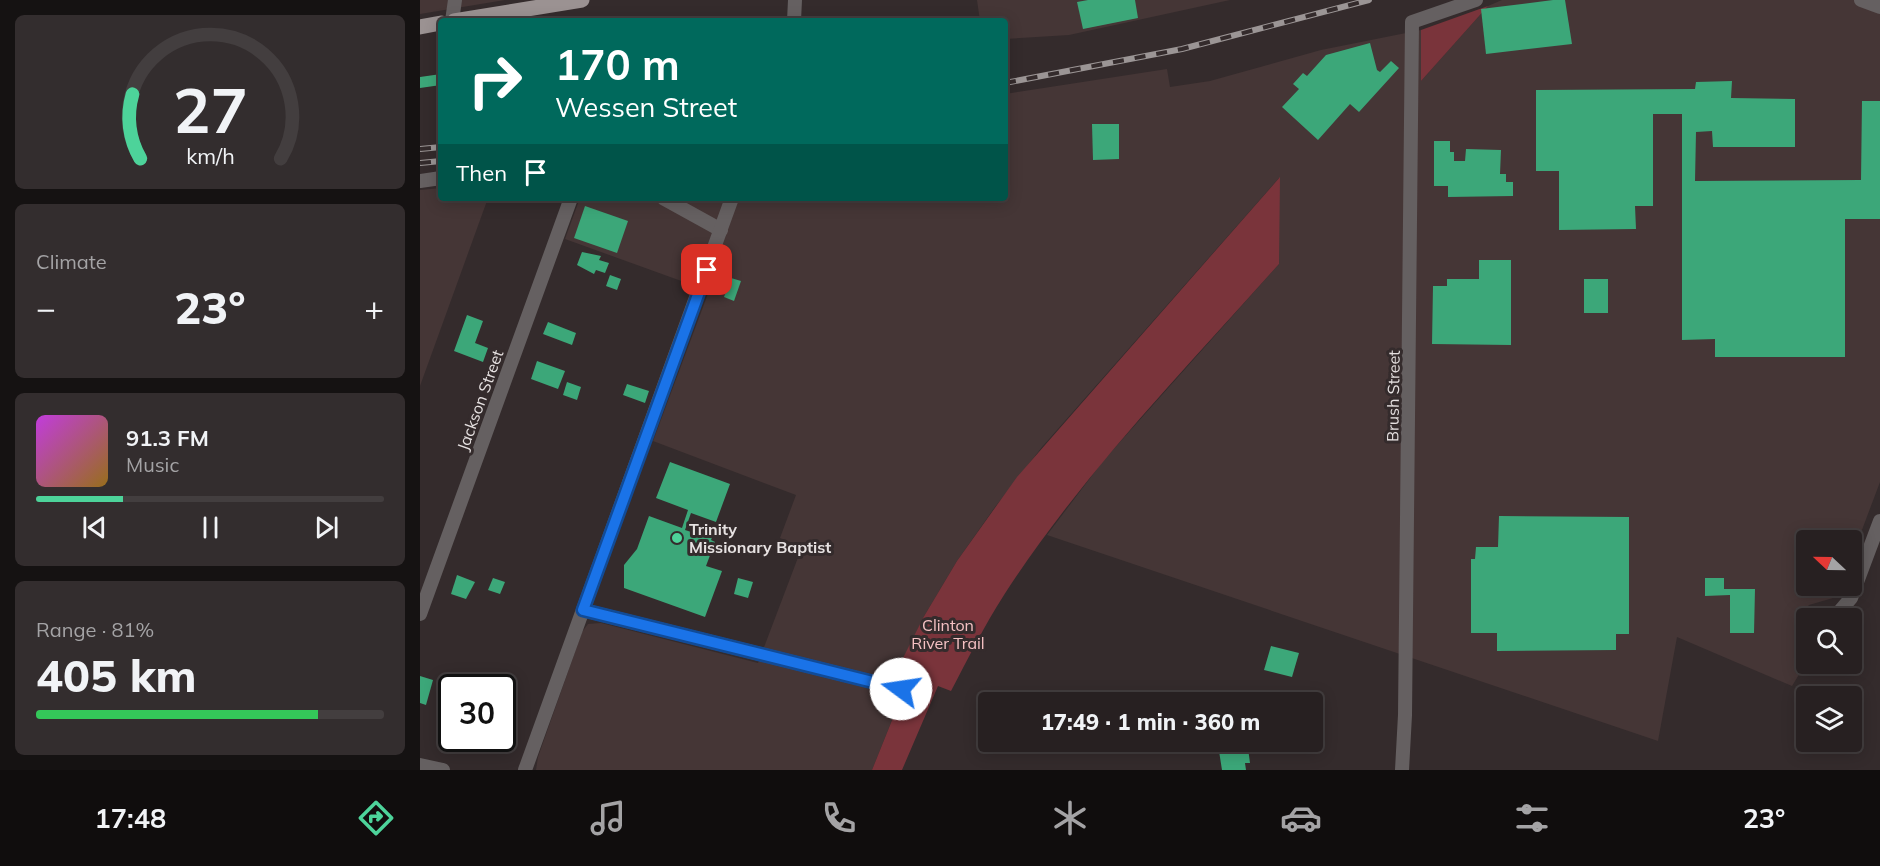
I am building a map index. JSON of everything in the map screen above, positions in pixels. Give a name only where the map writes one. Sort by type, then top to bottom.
[{"type":"main road","points":[[471,18],[582,0]]},
{"type":"main road","points":[[420,27],[438,24]]},
{"type":"street","points":[[453,18],[455,0]]},
{"type":"street","points":[[794,18],[795,0]]},
{"type":"street","name":"Brush Street","points":[[1402,770],[1405,715],[1412,22],[1476,0]]},
{"type":"street","points":[[1861,0],[1880,7]]},
{"type":"street","points":[[420,181],[438,178]]},
{"type":"street","name":"Jackson Street","points":[[420,614],[570,201]]},
{"type":"street","points":[[668,201],[721,230]]},
{"type":"street","points":[[525,770],[731,201]]},
{"type":"street","points":[[1842,608],[1851,598],[1880,521]]},
{"type":"street","points":[[583,610],[901,689]]},
{"type":"street","points":[[420,765],[443,770]]},
{"type":"shaded area","points":[[420,0],[505,0],[420,14]]},
{"type":"shaded area","points":[[977,0],[1230,0],[1069,35],[1008,39],[1008,18],[980,18]]},
{"type":"shaded area","points":[[1502,0],[1880,0],[1880,482],[1862,530],[1796,530],[1796,596],[1834,596],[1806,608],[1796,608],[1794,635],[1796,674],[1799,674],[1792,686],[1677,637],[1658,741],[1047,535],[1103,461],[1279,264],[1279,178],[1042,447],[995,507],[957,561],[923,618],[896,674],[909,678],[872,770],[536,770],[538,757],[582,632],[588,624],[601,623],[758,663],[802,547],[780,538],[796,495],[653,441],[709,291],[565,239],[579,201],[1008,201],[1008,94],[1167,69],[1170,87],[1210,81],[1321,50],[1421,30],[1421,81],[1488,6]]},
{"type":"shaded area","points":[[438,188],[438,201],[487,201],[420,386],[420,190]]},
{"type":"green space","points":[[1488,6],[1421,81],[1421,30]]},
{"type":"green space","name":"Clinton River Trail","points":[[1280,177],[1279,264],[1135,424],[1034,550],[997,607],[951,691],[938,686],[902,770],[872,770],[909,678],[895,674],[923,618],[957,561],[1017,477]]},
{"type":"building","points":[[1135,0],[1138,18],[1083,29],[1077,2]]},
{"type":"building","points":[[1565,0],[1572,44],[1486,54],[1481,9]]},
{"type":"building","points":[[1370,43],[1377,70],[1380,72],[1391,61],[1399,68],[1359,112],[1350,104],[1318,140],[1282,107],[1299,89],[1293,84],[1303,73],[1307,76],[1326,55]]},
{"type":"building","points":[[438,74],[438,85],[420,88],[420,77]]},
{"type":"building","points":[[1732,81],[1731,98],[1795,99],[1795,147],[1713,147],[1712,131],[1696,132],[1695,181],[1861,180],[1862,101],[1880,101],[1880,219],[1845,219],[1845,357],[1715,357],[1715,339],[1682,340],[1682,114],[1653,114],[1653,206],[1635,206],[1636,229],[1559,230],[1559,171],[1536,171],[1536,90],[1695,89],[1696,82]]},
{"type":"building","points":[[1092,124],[1119,124],[1119,159],[1093,160]]},
{"type":"building","points":[[1434,141],[1450,141],[1450,152],[1454,152],[1454,161],[1465,161],[1466,149],[1501,150],[1500,174],[1506,174],[1506,182],[1513,182],[1513,196],[1448,197],[1448,186],[1434,186]]},
{"type":"building","points":[[585,206],[628,221],[617,253],[574,238]]},
{"type":"building","points":[[582,252],[601,256],[599,260],[609,263],[605,273],[596,270],[594,274],[577,265]]},
{"type":"building","points":[[1479,260],[1511,260],[1511,345],[1432,344],[1433,286],[1447,286],[1447,279],[1479,279]]},
{"type":"building","points":[[610,275],[621,279],[617,290],[606,286]]},
{"type":"building","points":[[731,278],[741,281],[734,301],[724,297]]},
{"type":"building","points":[[1584,279],[1608,279],[1608,313],[1584,313]]},
{"type":"building","points":[[467,315],[483,321],[475,343],[488,348],[483,362],[454,351]]},
{"type":"building","points":[[548,322],[576,333],[572,345],[543,334]]},
{"type":"building","points":[[537,361],[565,371],[558,389],[531,379]]},
{"type":"building","points":[[567,382],[581,387],[577,400],[563,395]]},
{"type":"building","points":[[627,384],[649,391],[645,403],[623,395]]},
{"type":"building","name":"Trinity Missionary Baptist","points":[[670,462],[730,484],[716,522],[691,513],[685,530],[704,536],[706,532],[713,535],[711,540],[715,542],[706,566],[722,571],[705,617],[624,588],[624,565],[637,549],[649,516],[682,528],[688,510],[656,498]]},
{"type":"building","points":[[1499,516],[1629,517],[1629,634],[1616,634],[1616,650],[1497,651],[1497,633],[1471,633],[1471,559],[1475,559],[1476,547],[1498,547]]},
{"type":"building","points":[[457,575],[475,582],[466,599],[451,594]]},
{"type":"building","points":[[493,578],[505,582],[500,594],[488,590]]},
{"type":"building","points":[[738,578],[753,582],[748,598],[734,594]]},
{"type":"building","points":[[1705,578],[1724,578],[1724,589],[1755,589],[1754,633],[1730,633],[1730,595],[1705,596]]},
{"type":"building","points":[[1271,646],[1299,653],[1292,677],[1264,670]]},
{"type":"building","points":[[420,676],[433,680],[426,705],[420,703]]},
{"type":"building","points":[[1219,752],[1249,752],[1250,763],[1245,763],[1246,770],[1222,770]]},
{"type":"railway","points":[[1008,82],[1182,49],[1369,0]]},
{"type":"railway","points":[[420,149],[438,147]]},
{"type":"railway","points":[[420,163],[438,161]]},
{"type":"place","name":"Trinity Missionary Baptist","points":[[677,538]]},
{"type":"route","points":[[707,270],[583,610],[901,689]]}]
